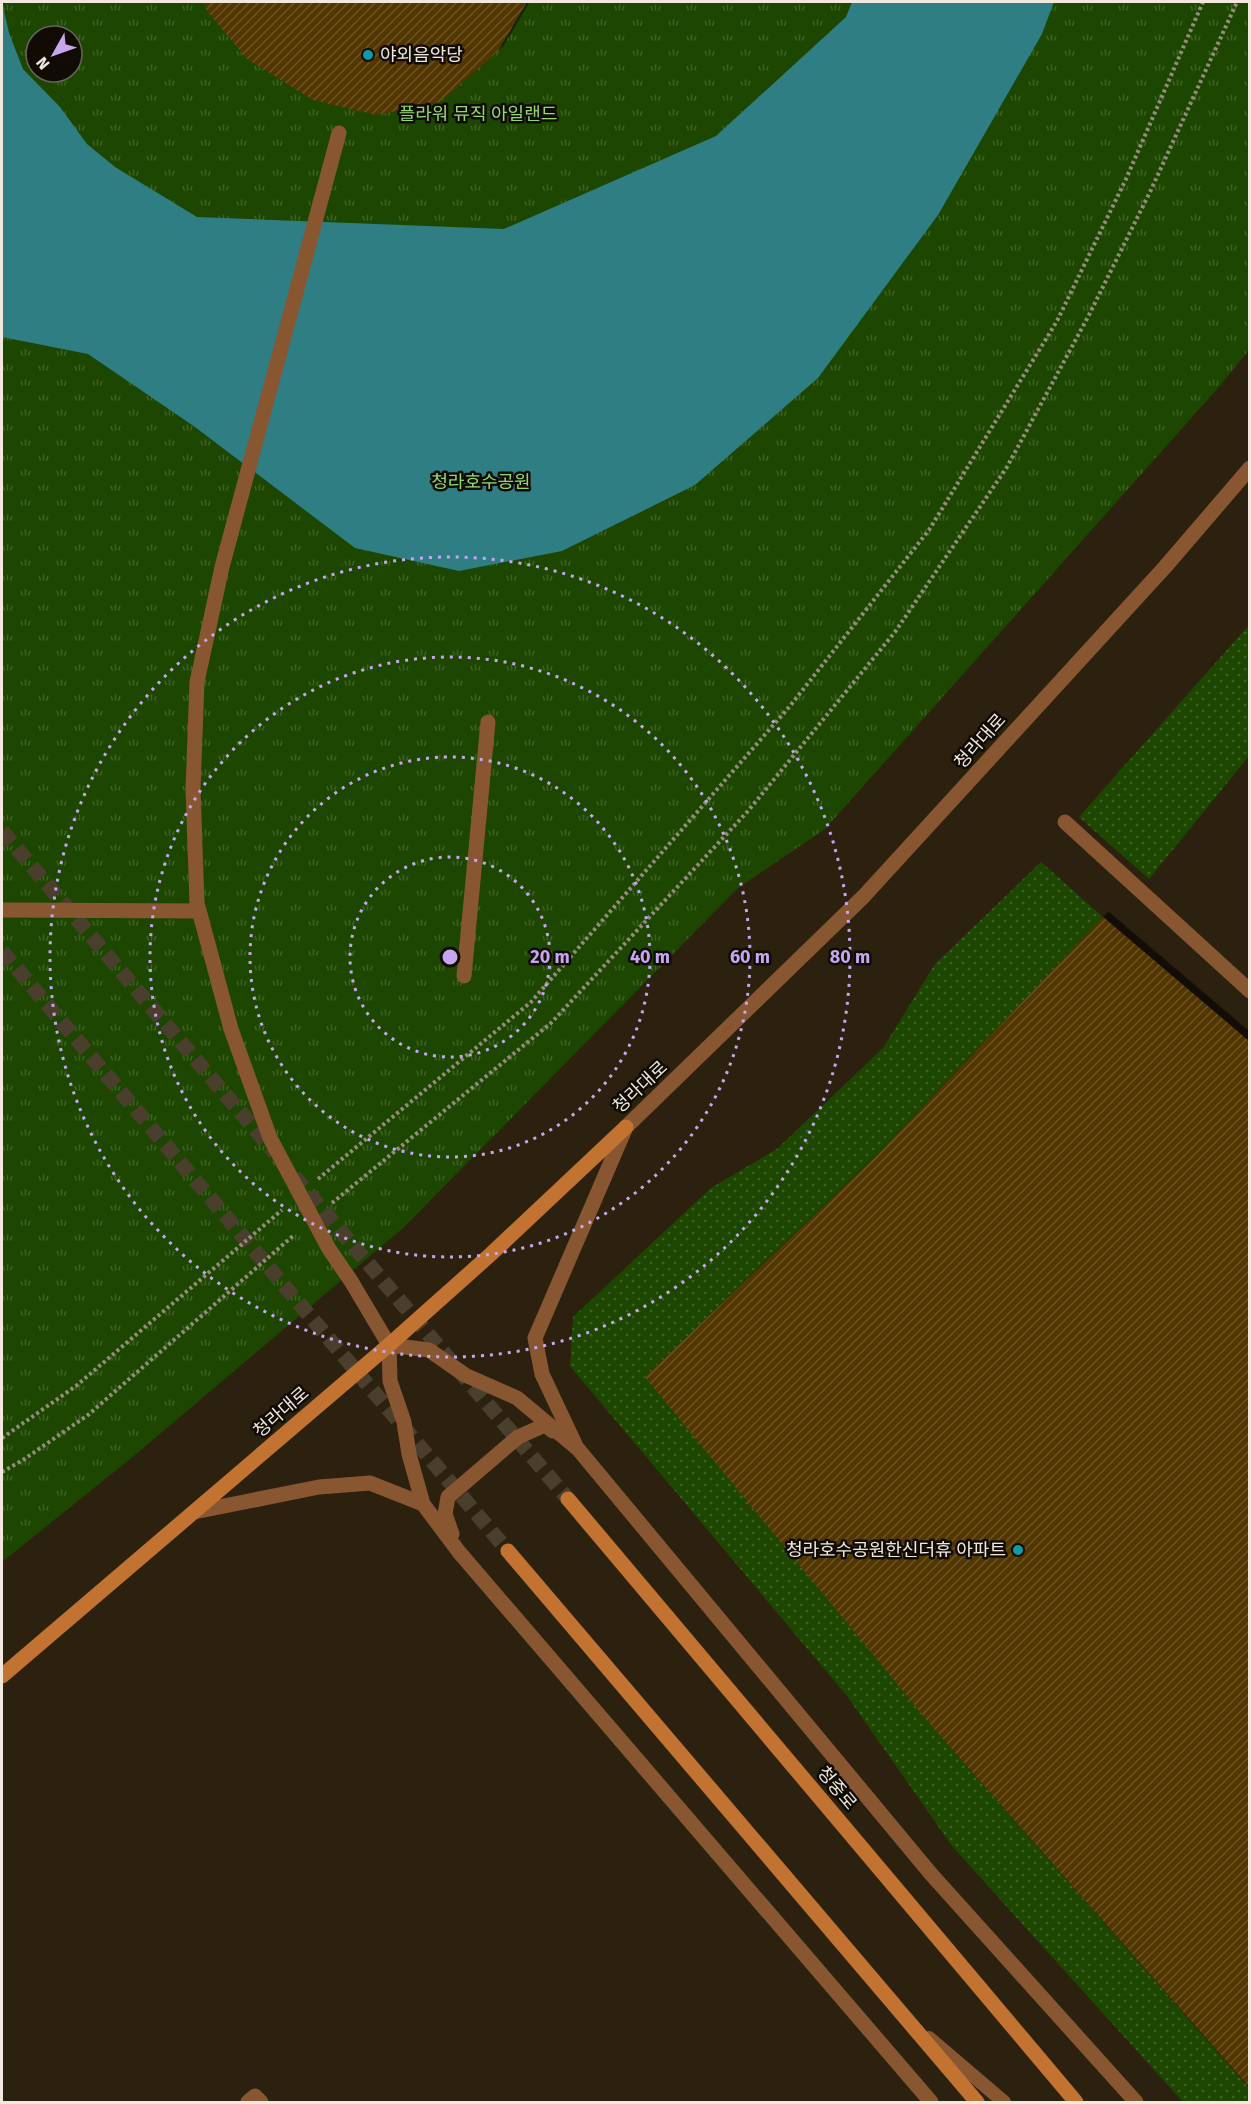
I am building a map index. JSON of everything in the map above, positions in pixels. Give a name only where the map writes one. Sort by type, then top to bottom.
[{"type":"main road","name":"청라대로","points":[[2,1676],[389,1345],[491,1254],[626,1127]]},
{"type":"main road","name":"청중로","points":[[568,1499],[1076,2103]]},
{"type":"main road","points":[[508,1551],[977,2103]]},
{"type":"street","points":[[339,133],[222,567],[197,682],[193,789],[197,903],[231,1029],[270,1138],[329,1249],[389,1345],[390,1380],[404,1422],[423,1504],[459,1552],[931,2103]]},
{"type":"street","name":"청라대로","points":[[626,1127],[864,896],[1165,567],[1250,468]]},
{"type":"street","points":[[464,976],[488,722]]},
{"type":"street","points":[[1065,822],[1250,991]]},
{"type":"street","points":[[2,910],[199,911]]},
{"type":"street","points":[[578,1449],[542,1374],[535,1338],[626,1127]]},
{"type":"street","points":[[389,1345],[429,1350],[465,1375],[517,1398],[578,1449],[931,1874],[1136,2103]]},
{"type":"street","points":[[459,1552],[445,1514],[448,1497],[518,1437],[545,1425],[578,1449]]},
{"type":"street","points":[[194,1512],[319,1487],[370,1483],[423,1504]]},
{"type":"street","points":[[248,2103],[255,2096],[261,2103]]},
{"type":"lane","points":[[907,2019],[1004,2103]]},
{"type":"path","points":[[2,1438],[76,1386],[300,1194],[531,1002],[790,706],[929,530],[1057,321],[1126,179],[1203,2]]},
{"type":"path","points":[[2,1472],[88,1414],[313,1218],[551,1023],[748,811],[895,632],[1007,467],[1089,315],[1150,192],[1237,2]]},
{"type":"green space","name":"청라호수공원","points":[[2,2],[1249,2],[1249,350],[1218,388],[825,829],[738,888],[403,1228],[135,1455],[2,1562]]},
{"type":"green space","points":[[1249,625],[1249,756],[1149,879],[1079,817]]},
{"type":"green space","points":[[1041,862],[1103,917],[877,1155],[758,1271],[929,1723],[1249,2088],[1249,2102],[1183,2102],[952,1846],[847,1696],[570,1366],[573,1317],[711,1188],[777,1149],[883,1048],[935,964]]},
{"type":"water","points":[[2,2],[9,33],[24,70],[24,84],[38,84],[60,107],[87,144],[115,167],[197,217],[504,229],[716,136],[846,17],[852,2],[1054,2],[1042,34],[938,215],[818,378],[695,485],[562,551],[459,571],[355,548],[195,427],[88,354],[2,337]]},
{"type":"building","name":"야외음악당","points":[[204,2],[527,2],[498,51],[440,102],[376,115],[313,100],[247,59],[207,11]]},
{"type":"building","name":"청라호수공원한신더휴 아파트","points":[[1103,917],[1250,1042],[1250,2088],[929,1723],[645,1377],[877,1155]]},
{"type":"tunnel","points":[[2,831],[275,1153]]},
{"type":"tunnel","points":[[2,951],[508,1551]]},
{"type":"tunnel","points":[[294,1176],[568,1499]]},
{"type":"place","name":"야외음악당","points":[[368,55]]},
{"type":"place","name":"청라호수공원한신더휴 아파트","points":[[1018,1550]]},
{"type":"park label","name":"플라워 뮤직 아일랜드","points":[[478,114]]}]
